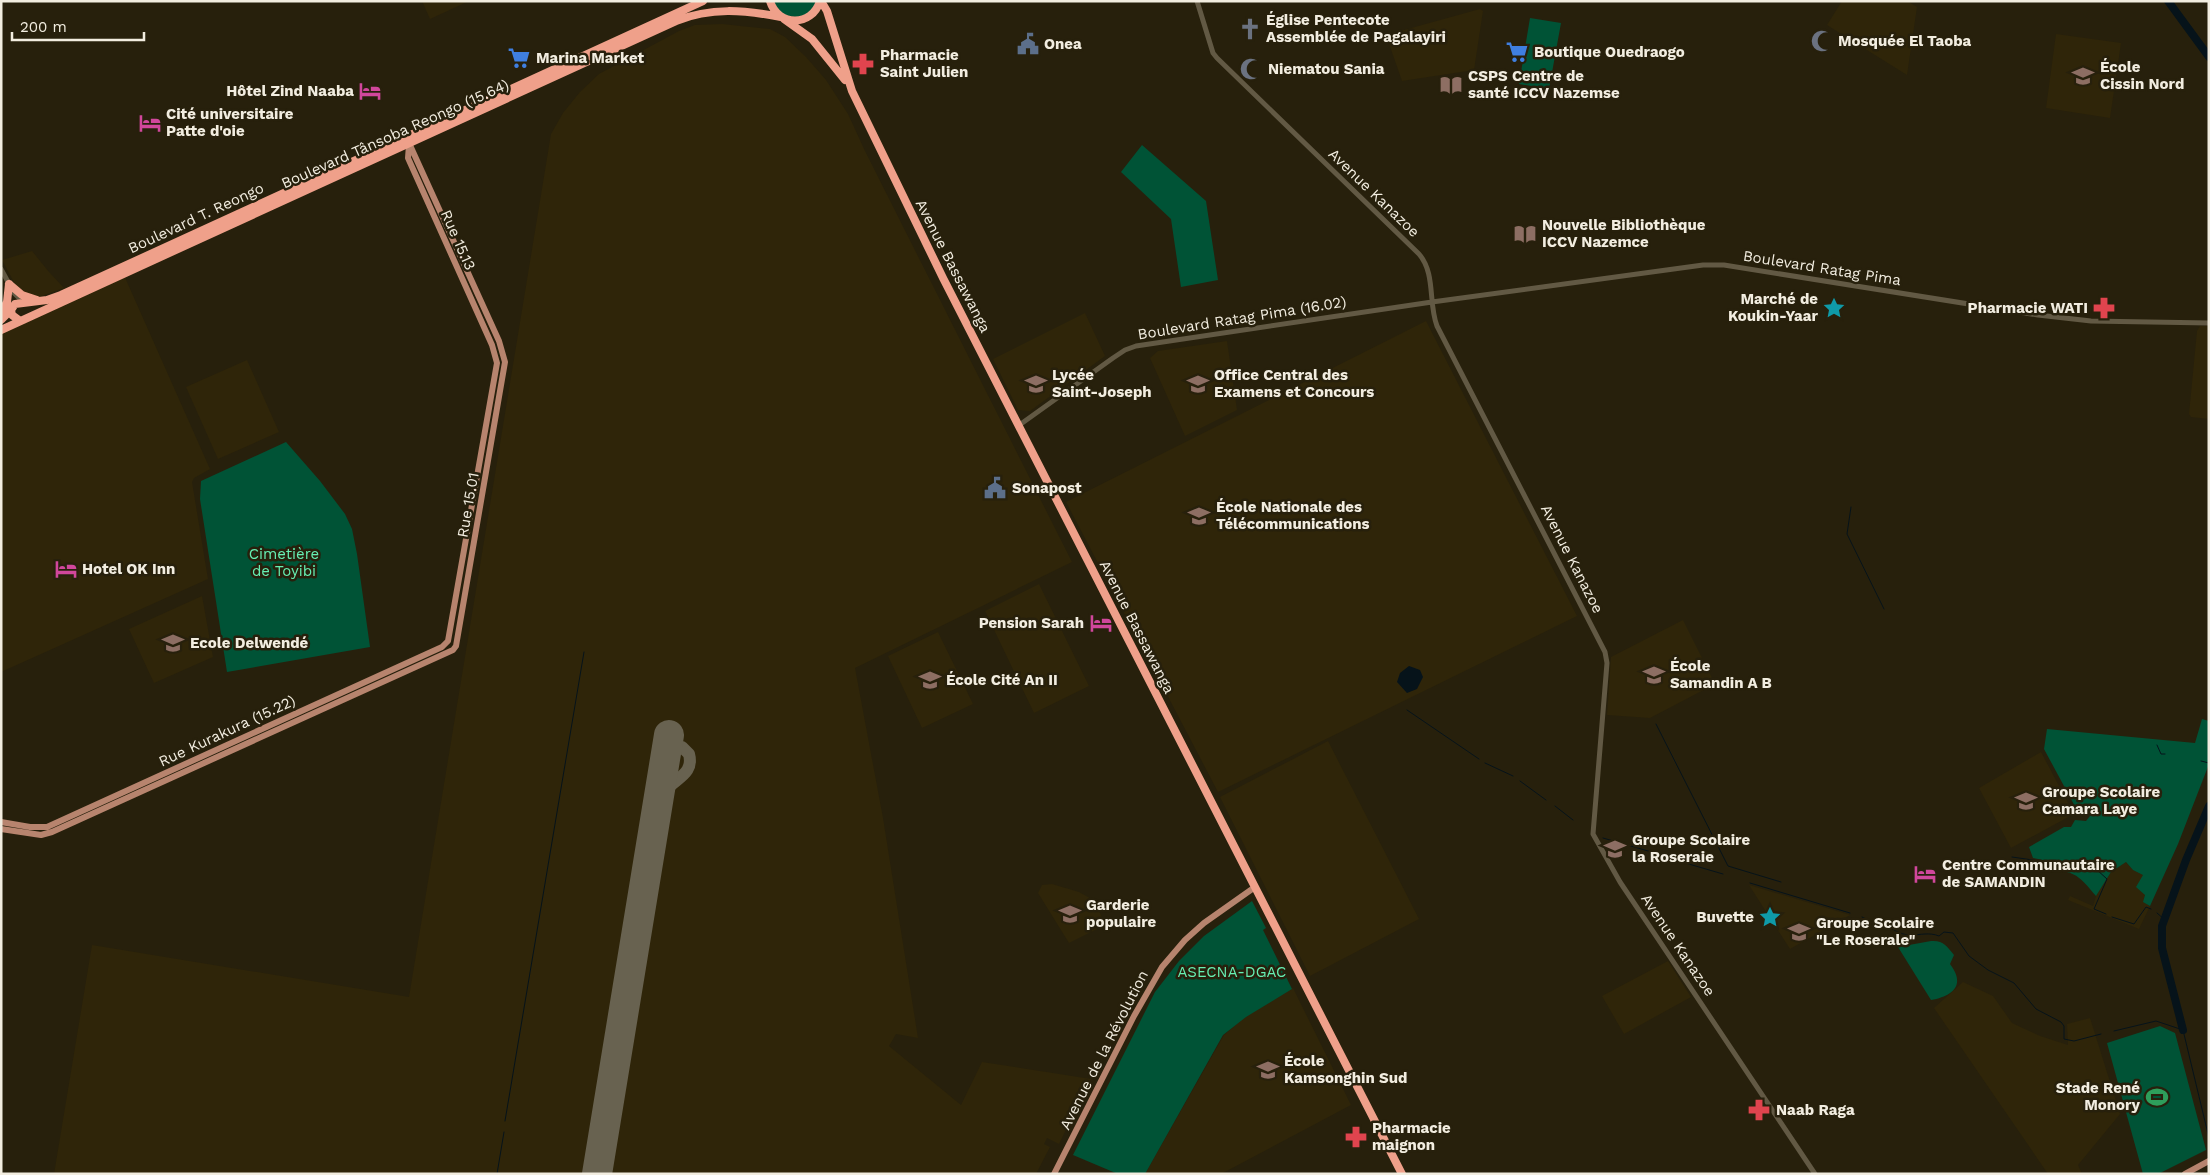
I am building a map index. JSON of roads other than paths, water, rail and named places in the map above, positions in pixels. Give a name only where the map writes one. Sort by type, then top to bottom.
[{"type":"highway","name":"Boulevard T. Reongo","points":[[24,302],[41,301],[61,294],[198,234],[415,132],[703,1]]},
{"type":"highway","points":[[770,1],[773,10],[782,18],[797,21],[806,19],[814,13],[821,1]]},
{"type":"highway","name":"Avenue Bassawanga","points":[[821,1],[852,90],[943,278],[1402,1174]]},
{"type":"highway","name":"Boulevard Tânsoba Reongo (15.64)","points":[[1,330],[687,17],[703,12],[733,10],[782,18]]},
{"type":"highway","name":"Avenue Bassawanga","points":[[782,18],[819,46],[852,90]]},
{"type":"highway","points":[[1,314],[7,302],[10,286],[22,295],[41,301]]},
{"type":"highway","points":[[1,320],[13,308],[24,302],[31,310],[29,317]]},
{"type":"highway","points":[[13,308],[13,318],[20,322]]},
{"type":"main road","points":[[409,143],[415,132]]},
{"type":"main road","name":"Rue 15.13","points":[[409,143],[499,341],[505,362]]},
{"type":"main road","name":"Rue 15.13","points":[[409,143],[408,158],[495,355]]},
{"type":"main road","name":"Rue 15.01","points":[[451,632],[497,369],[495,355]]},
{"type":"main road","name":"Rue 15.01","points":[[453,650],[457,644],[505,362]]},
{"type":"main road","name":"Rue Kurakura (15.22)","points":[[1,822],[40,828],[47,827],[442,647],[448,642],[451,632]]},
{"type":"main road","name":"Rue Kurakura (15.22)","points":[[1,829],[41,835],[52,832],[453,650]]},
{"type":"main road","name":"Avenue de la Révolution","points":[[1054,1174],[1134,1016],[1162,967],[1185,940],[1204,923],[1255,887]]},
{"type":"main road","points":[[2185,1174],[2208,1161]]},
{"type":"street","name":"Avenue Kanazoe","points":[[1197,1],[1213,53],[1424,259],[1429,272],[1434,318],[1441,334],[1605,652],[1607,663],[1593,834],[1620,882],[1815,1174]]},
{"type":"street","name":"Boulevard Ratag Pima","points":[[1432,302],[1717,265],[2073,319],[2209,323]]},
{"type":"street","points":[[1,269],[10,286],[24,302]]},
{"type":"street","points":[[10,286],[13,308]]},
{"type":"street","name":"Boulevard Ratag Pima (16.02)","points":[[1018,426],[1130,348],[1432,302]]},
{"type":"waterway","points":[[2168,1],[2209,57]]},
{"type":"waterway","points":[[1851,507],[1847,534],[1884,609]]},
{"type":"waterway","points":[[505,1121],[584,652]]},
{"type":"waterway","points":[[1407,710],[1479,759]]},
{"type":"waterway","points":[[1656,724],[1728,866],[1781,882]]},
{"type":"waterway","points":[[2157,745],[2161,754],[2165,754]]},
{"type":"waterway","points":[[2201,761],[2209,763]]},
{"type":"waterway","points":[[1485,763],[1513,776]]},
{"type":"waterway","points":[[1520,781],[1546,800]]},
{"type":"waterway","points":[[1555,806],[1573,820]]},
{"type":"waterway","points":[[2183,1030],[2162,948],[2162,926],[2186,860],[2209,806]]},
{"type":"waterway","points":[[1603,838],[1662,855]]},
{"type":"waterway","points":[[2012,857],[2054,863],[2079,862],[2096,869],[2107,879],[2094,909],[2106,914]]},
{"type":"waterway","points":[[1675,860],[1723,874]]},
{"type":"waterway","points":[[1750,883],[1850,913]]},
{"type":"waterway","points":[[2112,917],[2134,924],[2146,907],[2151,909]]},
{"type":"waterway","points":[[2157,913],[2165,920]]},
{"type":"waterway","points":[[1862,917],[1869,920]]},
{"type":"waterway","points":[[1883,923],[1906,935],[1928,934],[1939,936],[1944,932],[1953,933],[1969,956],[1988,970],[2014,983],[2036,1009],[2061,1022],[2064,1026],[2064,1039],[2074,1041],[2101,1034]]},
{"type":"waterway","points":[[2114,1031],[2156,1021],[2183,1030],[2209,1138]]},
{"type":"waterway","points":[[497,1174],[504,1132]]},
{"type":"place","name":"Église Pentecote Assemblée de Pagalayiri","points":[[1250,29]]},
{"type":"place","name":"Mosquée El Taoba","points":[[1822,41]]},
{"type":"place","name":"Onea","points":[[1028,44]]},
{"type":"place","name":"Boutique Ouedraogo","points":[[1517,52]]},
{"type":"place","name":"Marina Market","points":[[519,58]]},
{"type":"place","name":"Pharmacie Saint Julien","points":[[863,64]]},
{"type":"place","name":"Niematou Sania","points":[[1251,69]]},
{"type":"place","name":"École Cissin Nord","points":[[2083,76]]},
{"type":"place","name":"CSPS Centre de santé ICCV Nazemse","points":[[1451,85]]},
{"type":"place","name":"Hôtel Zind Naaba","points":[[370,91]]},
{"type":"place","name":"Cité universitaire Patte d'oie","points":[[150,123]]},
{"type":"place","name":"Nouvelle Bibliothèque ICCV Nazemce","points":[[1525,234]]},
{"type":"place","name":"Marché de Koukin-Yaar","points":[[1834,308]]},
{"type":"place","name":"Pharmacie WATI","points":[[2104,308]]},
{"type":"place","name":"Lycée Saint-Joseph","points":[[1036,384]]},
{"type":"place","name":"Office Central des Examens et Concours","points":[[1198,384]]},
{"type":"place","name":"Sonapost","points":[[995,488]]},
{"type":"place","name":"École Nationale des Télécommunications","points":[[1199,516]]},
{"type":"place","name":"Hotel OK Inn","points":[[66,569]]},
{"type":"place","name":"Pension Sarah","points":[[1101,623]]},
{"type":"place","name":"Ecole Delwendé","points":[[173,643]]},
{"type":"place","name":"École Samandin A B","points":[[1654,675]]},
{"type":"place","name":"École Cité An II","points":[[930,680]]},
{"type":"place","name":"Groupe Scolaire Camara Laye","points":[[2026,801]]},
{"type":"place","name":"Groupe Scolaire la Roseraie","points":[[1615,849]]},
{"type":"place","name":"Centre Communautaire de SAMANDIN","points":[[1925,874]]},
{"type":"place","name":"Garderie populaire","points":[[1070,914]]},
{"type":"place","name":"Buvette","points":[[1770,917]]},
{"type":"place","name":"Groupe Scolaire \"Le Roserale\"","points":[[1799,932]]},
{"type":"place","name":"École Kamsonghin Sud","points":[[1268,1070]]},
{"type":"place","name":"Stade René Monory","points":[[2157,1097]]},
{"type":"place","name":"Naab Raga","points":[[1759,1110]]},
{"type":"place","name":"Pharmacie maignon","points":[[1356,1137]]},
{"type":"park label","name":"Cimetière de Toyibi","points":[[284,562]]},
{"type":"park label","name":"ASECNA-DGAC","points":[[1232,972]]}]
